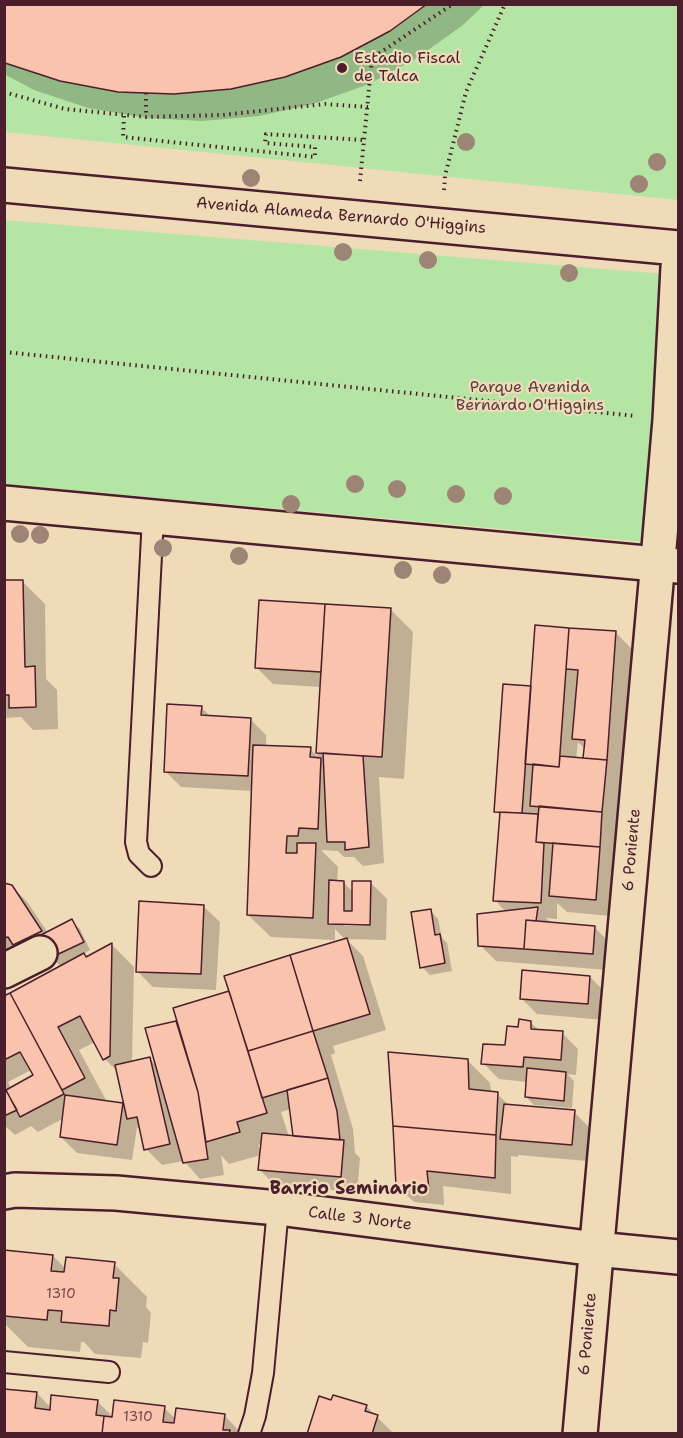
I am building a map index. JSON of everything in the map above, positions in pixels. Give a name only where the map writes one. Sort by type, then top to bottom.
[{"type":"street","name":"Avenida Alameda Bernardo O'Higgins","points":[[4,185],[678,248]]},
{"type":"street","name":"6 Poniente","points":[[579,1434],[596,1249],[668,565],[670,420],[678,267]]},
{"type":"street","points":[[4,503],[668,565]]},
{"type":"street","points":[[4,971],[40,953]]},
{"type":"street","name":"Calle 3 Norte","points":[[4,1192],[15,1190],[116,1193],[278,1208],[596,1249],[678,1257]]},
{"type":"lane","points":[[151,866],[139,854],[136,842],[153,517]]},
{"type":"lane","points":[[249,1434],[255,1416],[263,1373],[278,1208]]},
{"type":"lane","points":[[4,1362],[109,1372]]},
{"type":"path","points":[[360,181],[372,58],[453,4]]},
{"type":"path","points":[[444,190],[445,176],[466,92],[505,4]]},
{"type":"path","points":[[4,92],[65,109],[146,117],[222,115],[325,104],[368,107]]},
{"type":"path","points":[[146,93],[146,117]]},
{"type":"path","points":[[124,116],[123,137],[315,157],[315,147],[265,143],[266,134],[364,140]]},
{"type":"path","points":[[4,352],[670,420]]},
{"type":"green space","name":"Estadio Fiscal de Talca","points":[[5,5],[678,5],[678,200],[5,132]]},
{"type":"green space","name":"Parque Avenida Bernardo O'Higgins","points":[[4,220],[678,275],[678,545],[5,484]]},
{"type":"building","name":"Estadio Fiscal de Talca","points":[[4,4],[427,4],[390,31],[341,57],[285,77],[231,89],[174,94],[118,92],[60,81],[5,63]]},
{"type":"building","points":[[4,580],[23,580],[25,667],[35,666],[36,707],[9,708],[9,695],[4,695]]},
{"type":"building","points":[[259,600],[325,604],[321,672],[255,668]]},
{"type":"building","points":[[325,604],[391,608],[382,757],[316,753]]},
{"type":"building","points":[[535,625],[569,628],[559,767],[525,764]]},
{"type":"building","points":[[569,628],[616,631],[607,760],[583,758],[585,740],[572,739],[578,670],[566,669]]},
{"type":"building","points":[[503,684],[531,686],[522,813],[494,812]]},
{"type":"building","points":[[167,704],[202,706],[201,715],[251,718],[248,776],[164,772]]},
{"type":"building","points":[[253,745],[311,747],[310,757],[321,758],[318,829],[299,828],[298,836],[287,836],[286,853],[297,853],[297,843],[316,843],[313,918],[247,915]]},
{"type":"building","points":[[323,753],[363,756],[369,847],[345,850],[345,842],[327,842]]},
{"type":"building","points":[[560,756],[607,760],[602,812],[530,806],[533,764],[559,767]]},
{"type":"building","points":[[539,806],[602,812],[600,847],[536,842]]},
{"type":"building","points":[[500,812],[538,814],[536,842],[544,843],[541,903],[493,901]]},
{"type":"building","points":[[553,843],[600,847],[596,900],[549,896]]},
{"type":"building","points":[[329,880],[344,881],[344,911],[352,911],[352,881],[371,881],[370,925],[328,924]]},
{"type":"building","points":[[4,883],[12,885],[42,931],[13,945],[8,937],[4,938]]},
{"type":"building","points":[[139,901],[204,905],[201,974],[136,972]]},
{"type":"building","points":[[538,907],[536,921],[526,920],[524,949],[478,946],[477,914]]},
{"type":"building","points":[[431,909],[435,935],[440,934],[445,963],[420,968],[411,912]]},
{"type":"building","points":[[72,919],[84,942],[50,958],[39,936]]},
{"type":"building","points":[[526,920],[595,926],[593,954],[524,949]]},
{"type":"building","points":[[347,938],[370,1014],[313,1031],[290,955]]},
{"type":"building","points":[[112,943],[110,1056],[103,1060],[80,1016],[58,1027],[85,1078],[62,1090],[10,993],[84,953],[86,957]]},
{"type":"building","points":[[290,955],[313,1031],[248,1051],[224,976]]},
{"type":"building","points":[[522,970],[590,976],[588,1004],[520,999]]},
{"type":"building","points":[[229,991],[267,1113],[237,1122],[240,1132],[206,1142],[198,1092],[173,1008]]},
{"type":"building","points":[[10,993],[64,1094],[20,1117],[6,1090],[33,1075],[20,1052],[4,1060],[4,996]]},
{"type":"building","points":[[519,1019],[531,1021],[531,1029],[563,1031],[561,1060],[524,1057],[523,1067],[481,1064],[483,1044],[505,1045],[507,1026],[518,1027]]},
{"type":"building","points":[[176,1021],[198,1092],[208,1159],[183,1163],[145,1028]]},
{"type":"building","points":[[313,1031],[328,1078],[262,1098],[248,1051]]},
{"type":"building","points":[[388,1052],[468,1059],[469,1089],[498,1092],[496,1135],[393,1126]]},
{"type":"building","points":[[150,1057],[170,1144],[144,1150],[137,1117],[127,1119],[115,1065]]},
{"type":"building","points":[[527,1068],[566,1072],[564,1101],[525,1097]]},
{"type":"building","points":[[328,1078],[337,1111],[340,1140],[293,1136],[287,1090]]},
{"type":"building","points":[[4,1087],[17,1110],[4,1116]]},
{"type":"building","points":[[65,1095],[123,1103],[117,1145],[60,1137]]},
{"type":"building","points":[[504,1104],[575,1110],[572,1145],[500,1139]]},
{"type":"building","points":[[393,1126],[496,1135],[495,1178],[427,1171],[429,1190],[396,1186]]},
{"type":"building","points":[[262,1133],[344,1140],[341,1177],[258,1170]]},
{"type":"building","points":[[4,1250],[53,1255],[51,1271],[64,1272],[66,1257],[115,1262],[113,1278],[119,1278],[116,1311],[110,1310],[109,1326],[61,1322],[62,1311],[48,1310],[47,1320],[4,1316]]},
{"type":"building","points":[[4,1389],[37,1392],[35,1408],[50,1410],[51,1395],[98,1400],[96,1415],[104,1416],[102,1434],[4,1434]]},
{"type":"building","points":[[333,1395],[367,1405],[365,1411],[378,1415],[372,1434],[307,1434],[319,1396],[331,1400]]},
{"type":"building","points":[[114,1400],[165,1406],[163,1422],[174,1423],[176,1408],[225,1414],[223,1430],[230,1430],[229,1434],[102,1434],[104,1416],[112,1417]]},
{"type":"place","name":"Estadio Fiscal de Talca","points":[[342,68]]},
{"type":"district","name":"Barrio Seminario","points":[[349,1189]]}]
